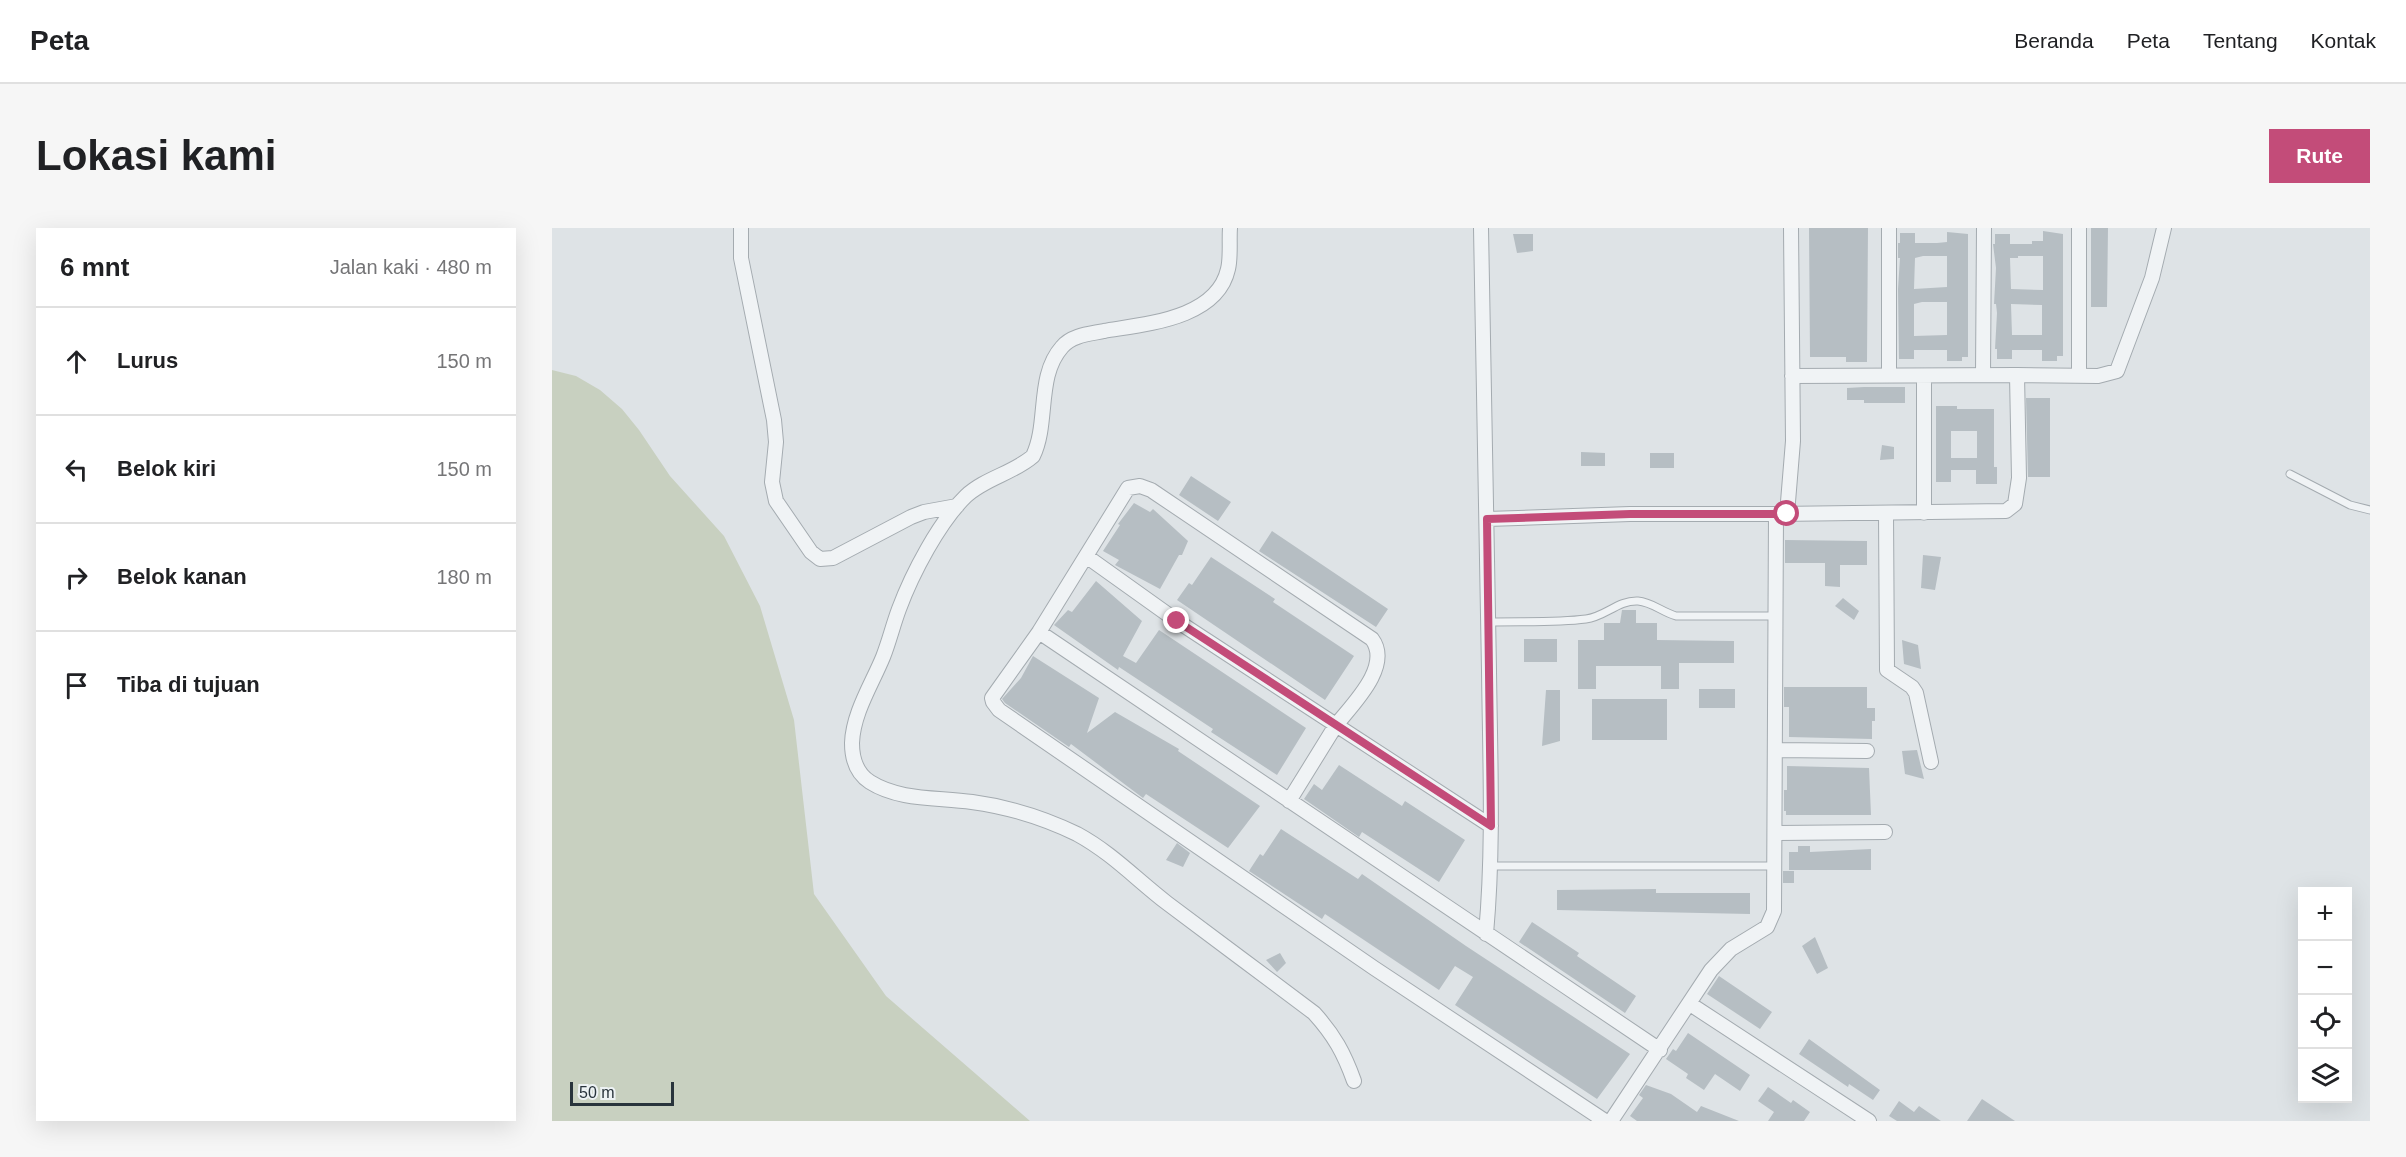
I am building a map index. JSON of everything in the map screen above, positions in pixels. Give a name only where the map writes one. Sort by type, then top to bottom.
[{"type":"street","points":[[741,228],[741,258],[774,420],[776,442],[772,483],[780,507],[811,552],[820,559],[833,558],[911,517],[924,512],[957,506]]},
{"type":"street","points":[[1230,228],[1228,270],[1218,291],[1202,305],[1167,321],[1084,335],[1062,346],[1049,370],[1039,439],[1033,456],[967,494],[946,519],[929,547],[900,607],[855,726],[852,743],[854,762],[859,773],[871,783],[895,793],[997,806],[1026,813],[1077,834],[1120,861],[1142,883],[1314,1012],[1334,1036],[1346,1058],[1354,1081]]},
{"type":"street","points":[[1481,228],[1491,826],[1486,934]]},
{"type":"street","points":[[1611,1121],[1711,970],[1731,949],[1767,927],[1774,911],[1776,616],[1782,514],[1793,441],[1791,228]]},
{"type":"street","points":[[1889,228],[1889,376]]},
{"type":"street","points":[[1983,375],[1984,228]]},
{"type":"street","points":[[2079,228],[2079,376]]},
{"type":"street","points":[[1792,376],[2098,376],[2111,374],[2117,371],[2152,278],[2164,228]]},
{"type":"street","points":[[1924,375],[1924,513]]},
{"type":"street","points":[[1487,519],[1630,514],[2006,511],[2015,504],[2019,478],[2017,375]]},
{"type":"street","points":[[1289,801],[1336,725],[1364,691],[1378,662],[1378,651],[1372,639],[1342,621],[1151,490],[1140,486],[1128,488],[1039,632],[994,694],[993,702],[999,710],[1374,968],[1605,1121]]},
{"type":"street","points":[[1886,513],[1887,670],[1916,693],[1931,762]]},
{"type":"street","points":[[1086,556],[1177,621],[1491,826]]},
{"type":"street","points":[[1039,632],[1660,1050]]},
{"type":"street","points":[[1775,750],[1867,751]]},
{"type":"street","points":[[1775,833],[1885,832]]},
{"type":"street","points":[[1690,1004],[1869,1121]]},
{"type":"lane","points":[[2290,474],[2349,505],[2370,510]]},
{"type":"lane","points":[[1489,622],[1587,619],[1622,603],[1633,601],[1648,603],[1665,613],[1676,615],[1776,616]]},
{"type":"lane","points":[[1490,866],[1775,866]]},
{"type":"green space","points":[[552,370],[576,376],[600,390],[622,409],[670,476],[724,536],[760,606],[794,720],[814,894],[886,996],[1030,1121],[552,1121]]},
{"type":"building","points":[[1809,228],[1868,228],[1867,362],[1846,362],[1846,357],[1810,357]]},
{"type":"building","points":[[2091,228],[2108,228],[2107,307],[2091,307]]},
{"type":"building","points":[[2043,231],[2063,234],[2063,356],[2057,356],[2057,361],[2042,361],[2042,350],[2012,350],[2012,359],[1997,359],[1997,349],[1995,349],[1997,313],[1996,304],[1994,304],[1996,268],[1993,244],[1995,244],[1995,234],[2010,234],[2010,244],[2032,244],[2032,241],[2043,241]],"holes":[[[2018,256],[2043,256],[2043,290],[2011,289],[2010,258],[2018,258]],[[2011,304],[2042,305],[2042,335],[2012,335]]]},
{"type":"building","points":[[1947,232],[1968,234],[1968,357],[1962,357],[1962,361],[1947,361],[1947,350],[1914,350],[1914,359],[1899,359],[1900,258],[1898,258],[1898,243],[1900,243],[1900,233],[1915,233],[1915,243],[1947,242]],"holes":[[[1947,256],[1947,287],[1914,289],[1915,258]],[[1947,302],[1947,335],[1914,336],[1914,304]]]},
{"type":"building","points":[[1513,234],[1533,234],[1533,251],[1517,253]]},
{"type":"building","points":[[1905,387],[1905,403],[1864,403],[1864,400],[1847,400],[1847,388]]},
{"type":"building","points":[[2026,398],[2050,398],[2050,477],[2028,477]]},
{"type":"building","points":[[1936,406],[1957,406],[1957,409],[1994,409],[1994,467],[1997,467],[1997,484],[1976,484],[1976,470],[1951,470],[1951,482],[1936,482]],"holes":[[[1951,431],[1977,431],[1977,458],[1951,458]]]},
{"type":"building","points":[[1882,445],[1894,447],[1894,459],[1880,460]]},
{"type":"building","points":[[1581,452],[1605,453],[1605,466],[1581,466]]},
{"type":"building","points":[[1650,453],[1674,453],[1674,468],[1650,468]]},
{"type":"building","points":[[1191,476],[1231,502],[1218,521],[1179,495]]},
{"type":"building","points":[[1134,503],[1150,512],[1153,509],[1188,541],[1182,555],[1179,555],[1160,589],[1115,565],[1119,560],[1103,551],[1120,525],[1118,524]]},
{"type":"building","points":[[1272,531],[1388,609],[1376,627],[1259,551]]},
{"type":"building","points":[[1785,540],[1867,541],[1867,565],[1840,565],[1840,587],[1825,586],[1825,563],[1785,563]]},
{"type":"building","points":[[1923,555],[1941,557],[1935,590],[1921,588]]},
{"type":"building","points":[[1211,557],[1275,599],[1273,602],[1354,656],[1325,700],[1177,600],[1189,583],[1192,585]]},
{"type":"building","points":[[1096,581],[1142,621],[1123,656],[1136,663],[1159,630],[1306,728],[1277,775],[1211,732],[1213,729],[1119,667],[1118,670],[1054,625],[1068,610],[1072,612]]},
{"type":"building","points":[[1843,598],[1859,611],[1854,620],[1835,606]]},
{"type":"building","points":[[1622,610],[1636,610],[1636,623],[1657,623],[1657,640],[1734,641],[1734,663],[1679,663],[1679,689],[1661,689],[1661,666],[1596,666],[1596,689],[1578,689],[1578,640],[1604,640],[1604,623],[1620,623]]},
{"type":"building","points":[[1524,639],[1557,639],[1557,662],[1524,662]]},
{"type":"building","points":[[1902,640],[1918,645],[1921,669],[1904,664]]},
{"type":"building","points":[[1033,656],[1099,698],[1087,733],[1115,712],[1179,749],[1178,751],[1260,806],[1228,848],[1146,794],[1143,798],[1071,744],[1069,747],[1005,703],[1002,699],[1021,678]]},
{"type":"building","points":[[1784,687],[1867,687],[1867,708],[1875,708],[1872,739],[1789,737],[1789,707],[1784,707]]},
{"type":"building","points":[[1699,689],[1735,689],[1735,708],[1699,708]]},
{"type":"building","points":[[1546,690],[1560,690],[1560,741],[1542,746]]},
{"type":"building","points":[[1592,699],[1667,699],[1667,740],[1592,740]]},
{"type":"building","points":[[1917,750],[1924,779],[1905,774],[1902,751]]},
{"type":"building","points":[[1339,765],[1402,806],[1405,801],[1465,840],[1439,882],[1362,832],[1359,837],[1304,799],[1314,784],[1322,790]]},
{"type":"building","points":[[1787,766],[1869,768],[1871,815],[1786,815],[1784,790],[1787,790]]},
{"type":"building","points":[[1281,829],[1358,879],[1362,874],[1630,1054],[1597,1099],[1455,1005],[1473,977],[1455,966],[1439,990],[1325,914],[1322,919],[1249,871],[1260,854],[1263,856]]},
{"type":"building","points":[[1177,843],[1190,853],[1183,867],[1166,860]]},
{"type":"building","points":[[1798,846],[1810,846],[1810,852],[1871,849],[1871,870],[1789,870],[1789,852],[1798,852]]},
{"type":"building","points":[[1783,871],[1794,871],[1794,883],[1783,883]]},
{"type":"building","points":[[1656,889],[1656,893],[1750,893],[1750,914],[1557,910],[1557,890]]},
{"type":"building","points":[[1532,922],[1579,953],[1577,956],[1636,996],[1625,1013],[1519,942]]},
{"type":"building","points":[[1815,937],[1828,968],[1817,974],[1802,946]]},
{"type":"building","points":[[1280,953],[1286,963],[1277,972],[1266,960]]},
{"type":"building","points":[[1719,976],[1772,1012],[1760,1029],[1707,994]]},
{"type":"building","points":[[1688,1033],[1750,1075],[1740,1091],[1715,1074],[1704,1090],[1686,1078],[1688,1074],[1666,1059],[1673,1049],[1676,1051]]},
{"type":"building","points":[[1809,1039],[1880,1090],[1873,1100],[1849,1084],[1848,1087],[1799,1054]]},
{"type":"building","points":[[1646,1085],[1671,1094],[1697,1112],[1701,1106],[1739,1121],[1637,1121],[1630,1116],[1643,1098],[1639,1095]]},
{"type":"building","points":[[1768,1087],[1791,1103],[1793,1100],[1810,1112],[1804,1121],[1768,1121],[1774,1112],[1758,1101]]},
{"type":"building","points":[[1982,1099],[2015,1121],[1967,1121]]},
{"type":"building","points":[[1899,1101],[1914,1112],[1919,1106],[1941,1121],[1897,1121],[1889,1116]]},
{"type":"route","points":[[1177,621],[1491,826],[1487,519],[1630,514],[1787,514]]}]
